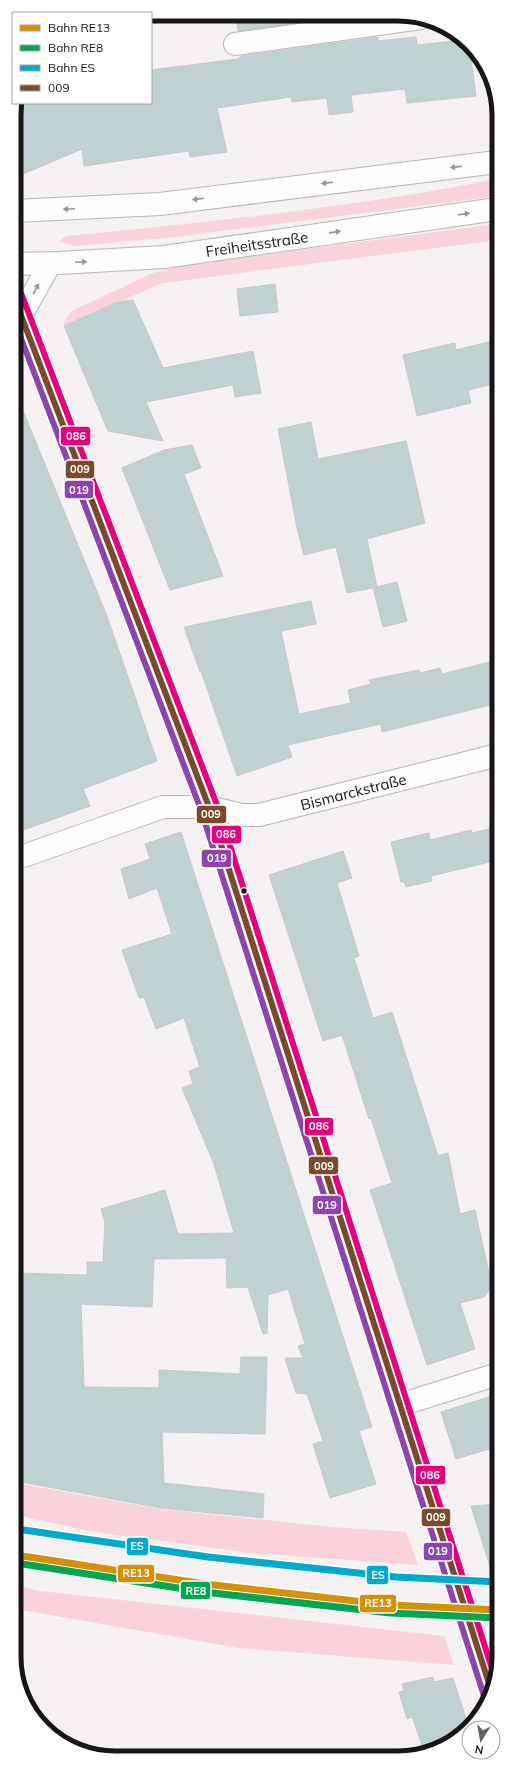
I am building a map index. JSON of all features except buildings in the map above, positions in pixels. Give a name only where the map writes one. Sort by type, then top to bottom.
[{"type":"main road","points":[[235,44],[399,21]]},
{"type":"main road","points":[[21,211],[160,204],[492,163]]},
{"type":"main road","name":"Freiheitsstraße","points":[[21,264],[50,264],[164,257],[492,210]]},
{"type":"main road","points":[[21,301],[50,264]]},
{"type":"main road","points":[[21,313],[209,807],[488,1683]]},
{"type":"main road","name":"Bismarckstraße","points":[[21,857],[163,807],[209,807],[241,815],[260,815],[492,757]]},
{"type":"main road","points":[[400,1404],[492,1376]]},
{"type":"shaded area","points":[[492,180],[492,197],[176,237],[74,246],[59,241],[66,236],[282,213],[444,189]]},
{"type":"shaded area","points":[[492,225],[492,241],[163,283],[63,326],[66,318],[72,311],[153,273],[190,264]]},
{"type":"shaded area","points":[[21,1484],[161,1509],[331,1527],[406,1532],[418,1565],[251,1553],[88,1531],[21,1516]]},
{"type":"shaded area","points":[[21,1586],[40,1591],[444,1636],[454,1665],[239,1648],[21,1610]]},
{"type":"rail line","name":"ES","points":[[21,1530],[208,1557],[396,1577],[492,1582]]},
{"type":"rail line","name":"RE13","points":[[21,1556],[205,1584],[391,1605],[492,1610]]},
{"type":"rail line","name":"RE8","points":[[21,1564],[204,1592],[390,1613],[492,1618]]},
{"type":"transit line","name":"086","points":[[21,293],[217,805],[491,1667]]},
{"type":"transit line","name":"009","points":[[21,315],[209,807],[489,1682]]},
{"type":"transit line","name":"019","points":[[21,338],[201,810],[484,1695]]}]
